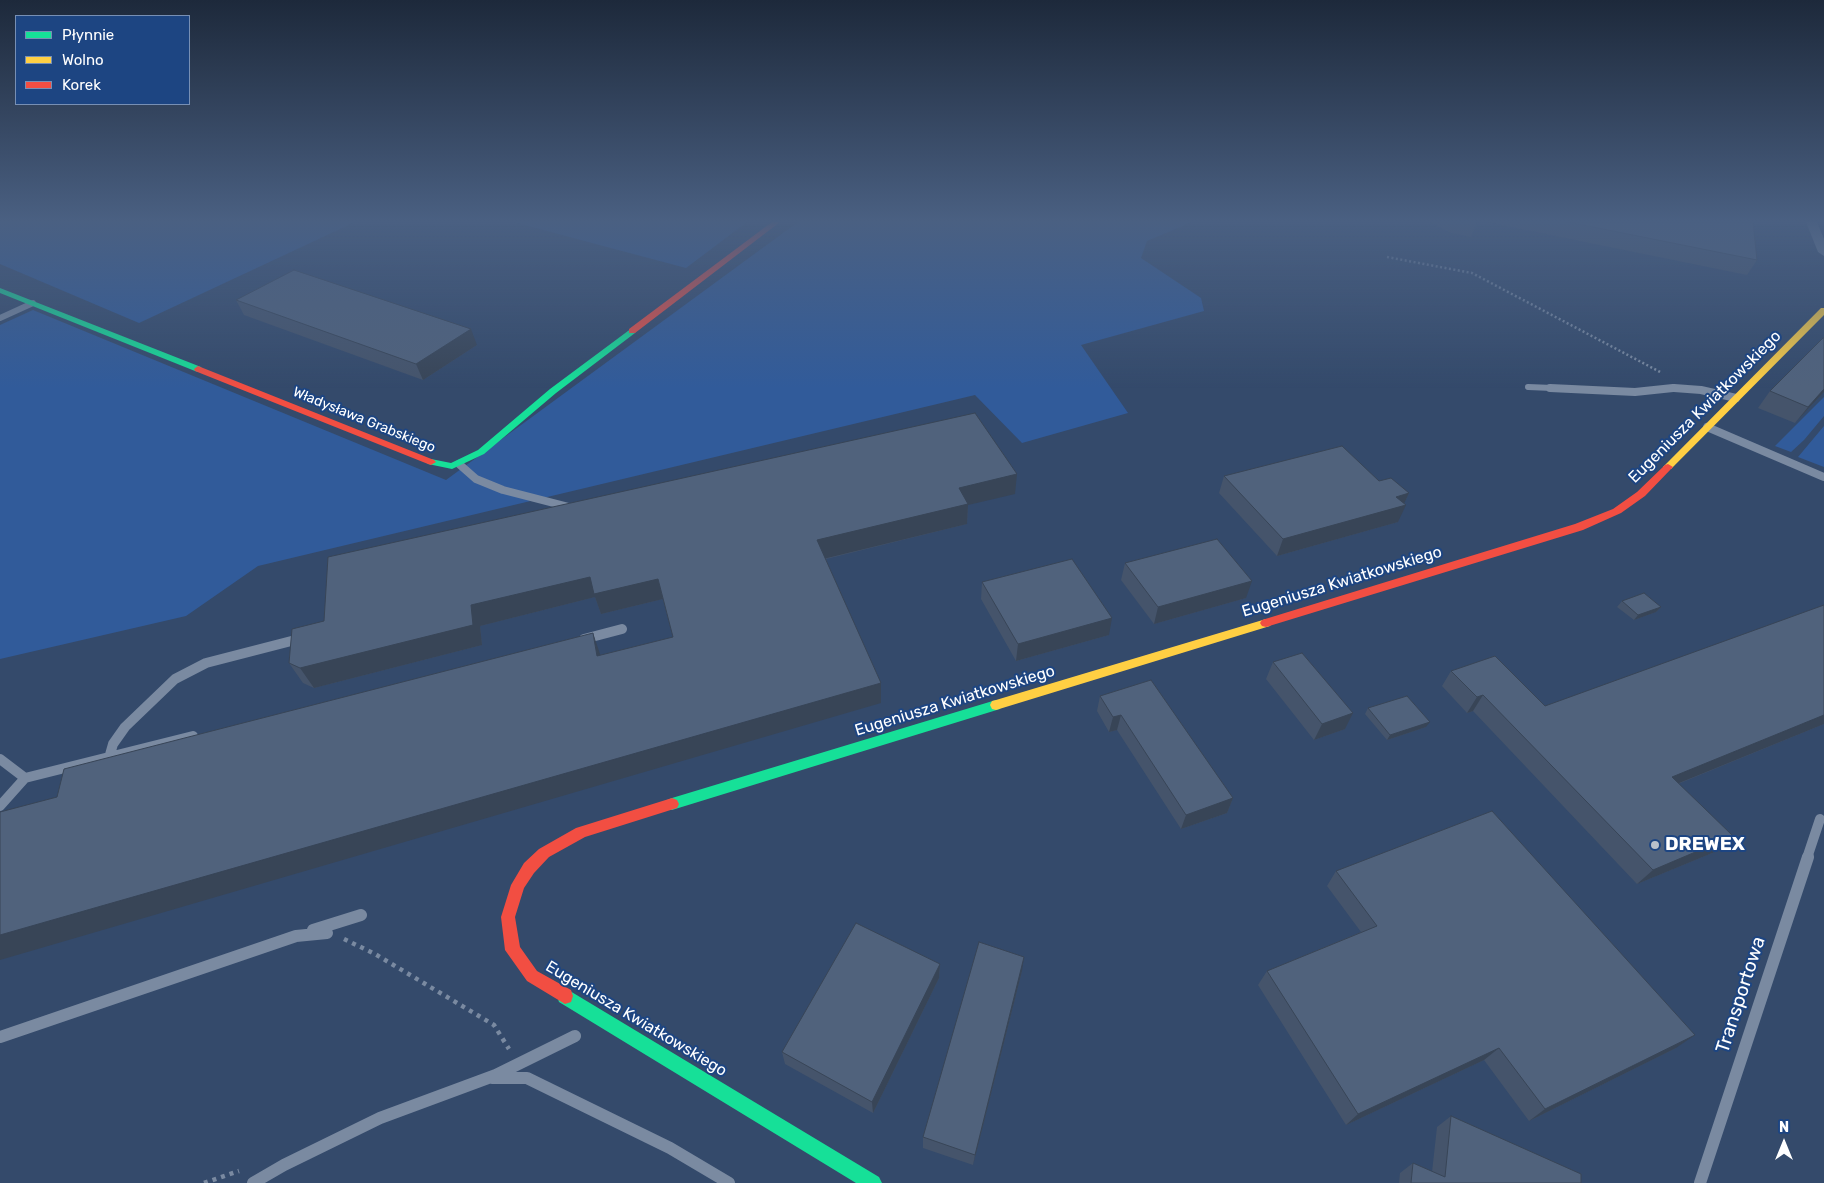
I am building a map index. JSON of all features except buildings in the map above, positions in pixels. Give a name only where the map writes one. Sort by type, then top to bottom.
[{"type":"street","points":[[459,464],[487,448],[554,391],[704,277]]},
{"type":"street","name":"Władysława Grabskiego","points":[[0,290],[418,458],[443,466],[459,464]]},
{"type":"street","name":"Eugeniusza Kwiatkowskiego","points":[[873,1183],[532,976],[513,950],[508,917],[518,885],[529,868],[544,853],[581,832],[1579,527],[1617,511],[1641,494],[1824,310]]},
{"type":"lane","points":[[0,318],[32,303]]},
{"type":"lane","points":[[1528,387],[1635,392],[1673,388],[1701,390],[1736,398]]},
{"type":"lane","points":[[1707,427],[1824,477]]},
{"type":"lane","points":[[459,464],[476,479],[503,490],[562,506],[579,508]]},
{"type":"lane","points":[[573,642],[622,629]]},
{"type":"lane","points":[[109,758],[113,744],[125,727],[175,679],[206,663],[308,637]]},
{"type":"lane","points":[[0,806],[25,778],[205,733]]},
{"type":"lane","points":[[0,759],[25,778]]},
{"type":"lane","name":"Transportowa","points":[[1700,1183],[1820,819]]},
{"type":"lane","points":[[0,1037],[361,915]]},
{"type":"lane","points":[[296,936],[327,933]]},
{"type":"lane","points":[[253,1183],[284,1165],[380,1118],[487,1078],[575,1036]]},
{"type":"lane","points":[[487,1078],[526,1078],[670,1148],[729,1183]]},
{"type":"path","points":[[1480,277],[1662,373]]},
{"type":"path","points":[[327,933],[339,936],[375,954],[494,1025],[514,1056]]},
{"type":"shaded area","points":[[31,277],[237,277],[139,323]]},
{"type":"shaded area","points":[[723,277],[1170,277],[1201,298],[1204,311],[1081,345],[1128,413],[1022,443],[975,395],[258,566],[186,616],[0,659],[0,325],[33,310],[446,480]]},
{"type":"shaded area","points":[[1824,397],[1824,416],[1804,440],[1791,452],[1775,446]]},
{"type":"shaded area","points":[[1824,426],[1824,467],[1798,457]]},
{"type":"traffic: fast","points":[[0,290],[198,369]]},
{"type":"traffic: fast","points":[[431,462],[452,466],[481,452],[553,391],[632,331]]},
{"type":"traffic: fast","points":[[672,804],[996,705]]},
{"type":"traffic: fast","points":[[565,996],[873,1183]]},
{"type":"traffic: slow","points":[[1668,467],[1824,310]]},
{"type":"traffic: slow","points":[[996,705],[1266,623]]},
{"type":"traffic: jam","points":[[632,331],[704,277]]},
{"type":"traffic: jam","points":[[198,369],[431,462]]},
{"type":"traffic: jam","points":[[1266,623],[1579,527],[1617,511],[1641,494],[1668,467]]},
{"type":"traffic: jam","points":[[565,996],[532,976],[513,950],[508,917],[518,885],[529,868],[544,853],[581,832],[672,804]]},
{"type":"place","name":"DREWEX","points":[[1655,845]]}]
